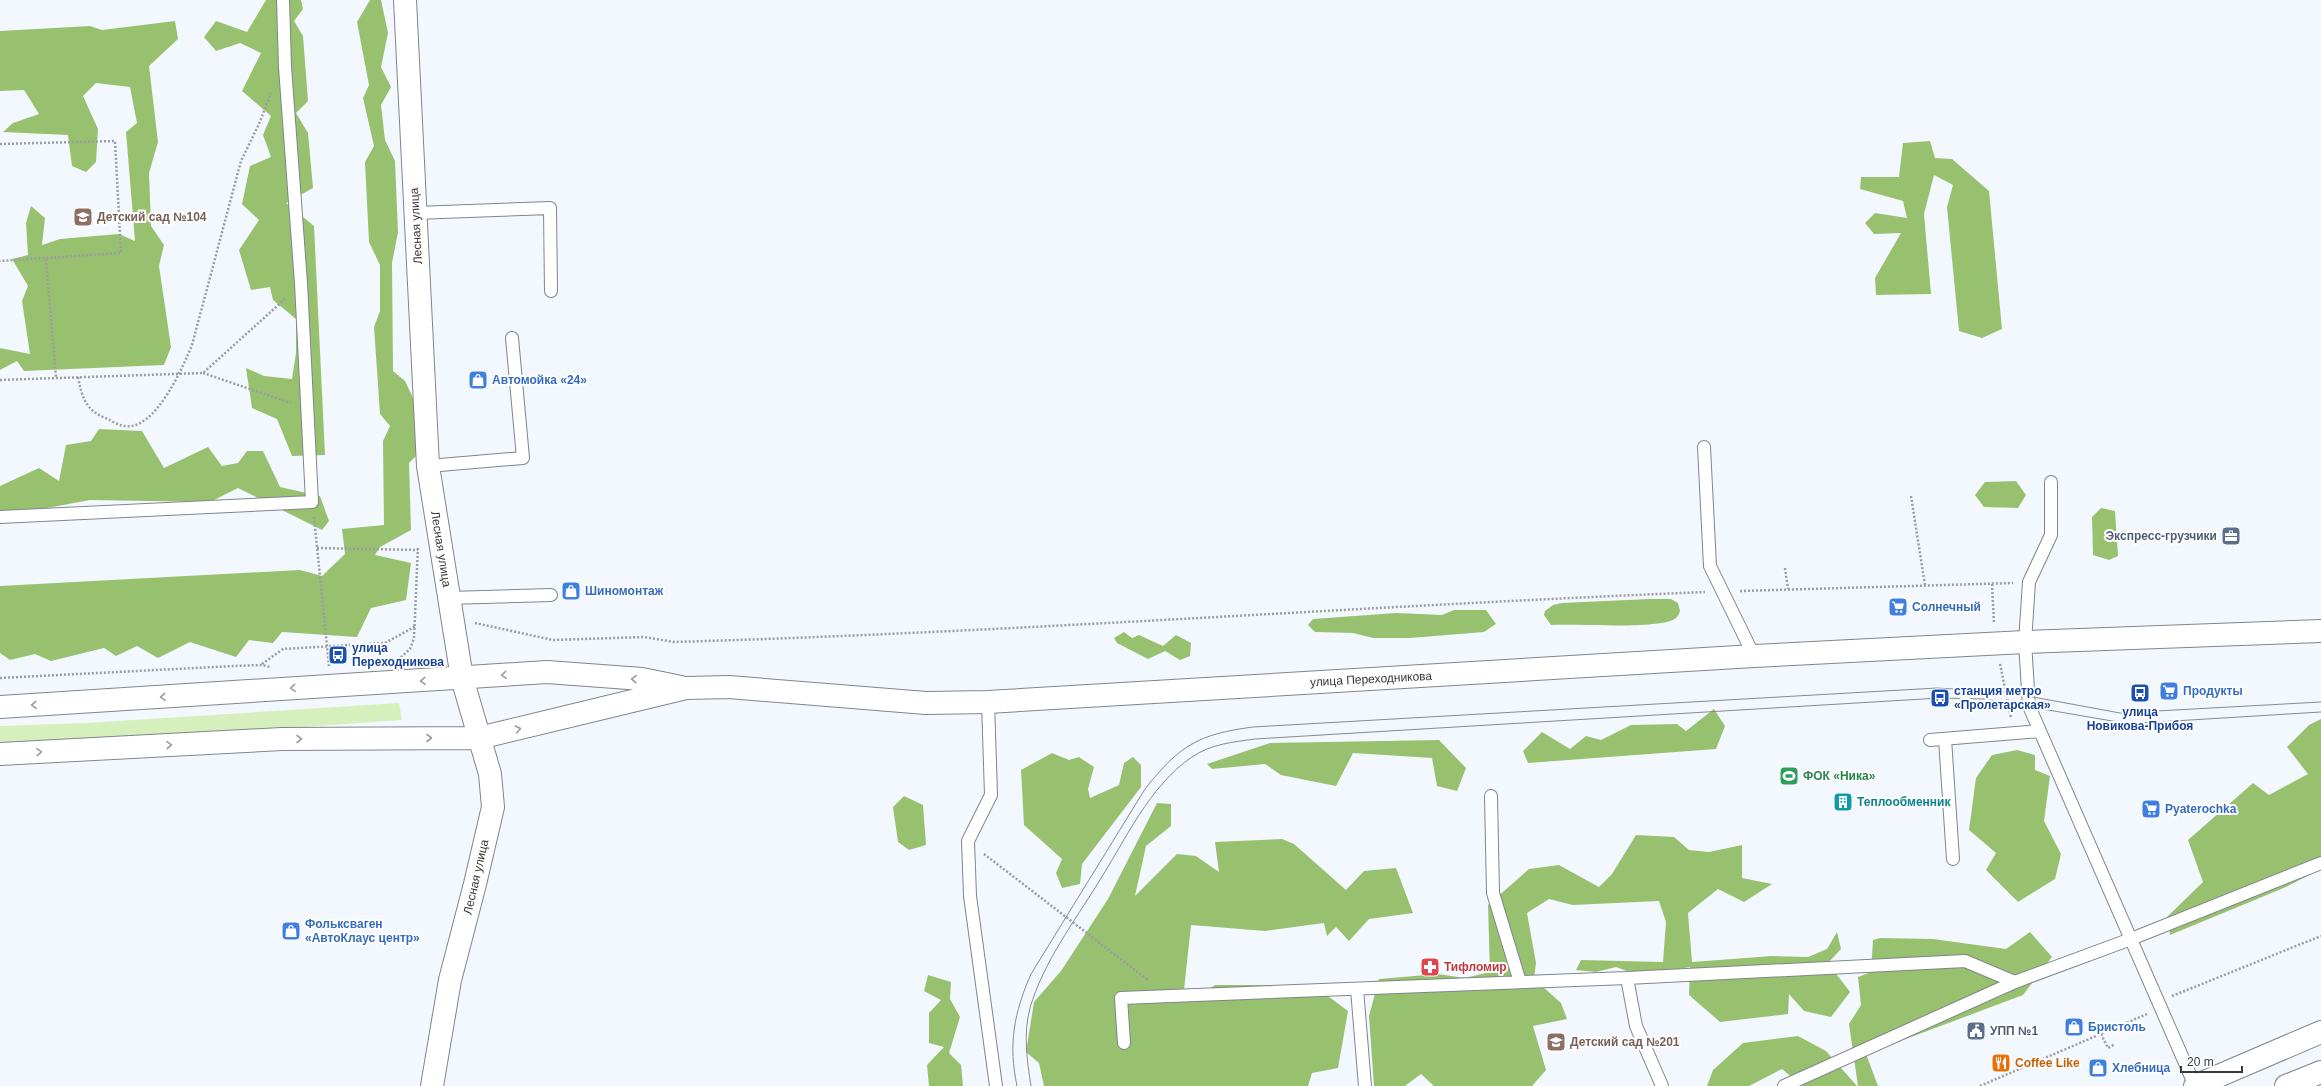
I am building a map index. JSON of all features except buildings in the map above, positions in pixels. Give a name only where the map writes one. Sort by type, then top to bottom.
[{"type":"main road","name":"Лесная улица","points":[[405,0],[428,466],[462,678],[490,774],[493,807],[450,980],[432,1086]]},
{"type":"main road","name":"улица Переходникова","points":[[686,688],[729,687],[926,702],[988,702],[1754,656],[2025,642],[2321,631]]},
{"type":"main road","points":[[0,707],[547,672],[642,679],[686,688]]},
{"type":"main road","points":[[0,754],[282,740],[479,738],[686,688]]},
{"type":"main road","points":[[2195,1086],[2321,1032]]},
{"type":"main road","points":[[2286,1086],[2321,1072]]},
{"type":"lane","points":[[0,517],[312,502],[301,283],[285,67],[284,0]]},
{"type":"lane","points":[[415,213],[550,208],[551,291]]},
{"type":"lane","points":[[428,466],[523,458],[512,338]]},
{"type":"lane","points":[[1704,447],[1710,566],[1754,656]]},
{"type":"lane","points":[[2051,482],[2051,535],[2029,582],[2025,642],[2029,706],[2195,1086]]},
{"type":"lane","points":[[448,598],[551,594]]},
{"type":"lane","points":[[988,702],[991,795],[968,842],[970,896],[996,1086]]},
{"type":"lane","points":[[1930,740],[2040,731]]},
{"type":"lane","points":[[1945,739],[1953,859]]},
{"type":"lane","points":[[1491,796],[1493,894],[1520,982]]},
{"type":"lane","points":[[1784,1086],[2015,982],[2131,939],[2321,863]]},
{"type":"lane","points":[[1124,1043],[1121,998],[1627,978],[1965,961],[2015,982]]},
{"type":"lane","points":[[1627,978],[1636,1026],[1662,1086]]},
{"type":"lane","points":[[1357,989],[1365,1086]]},
{"type":"path","points":[[78,377],[83,401],[103,417],[126,427],[143,423],[161,402],[180,374],[192,345],[241,161],[260,124],[269,96],[285,67]]},
{"type":"path","points":[[0,144],[115,142],[121,253],[0,261]]},
{"type":"path","points":[[46,259],[56,378]]},
{"type":"path","points":[[203,373],[270,315],[301,283]]},
{"type":"path","points":[[0,380],[203,373],[291,403],[308,414]]},
{"type":"path","points":[[1911,496],[1925,585]]},
{"type":"path","points":[[312,502],[329,668]]},
{"type":"path","points":[[394,662],[410,649],[416,626],[418,542]]},
{"type":"path","points":[[317,548],[418,550]]},
{"type":"path","points":[[1786,568],[1788,590]]},
{"type":"path","points":[[467,622],[553,640],[644,637],[674,642],[967,631],[1513,600],[1723,591],[2029,582]]},
{"type":"path","points":[[262,665],[283,649],[385,643],[416,626]]},
{"type":"path","points":[[0,678],[262,665],[276,669]]},
{"type":"path","points":[[322,669],[337,668]]},
{"type":"path","points":[[968,842],[1169,996]]},
{"type":"path","points":[[1980,1086],[2101,1034],[2160,1005],[2321,936]]},
{"type":"path","points":[[2101,1034],[2108,1048],[2115,1044]]},
{"type":"green space","points":[[266,0],[301,0],[303,9],[294,21],[303,36],[308,101],[296,113],[308,133],[313,188],[286,203],[314,226],[325,455],[292,456],[277,419],[252,408],[246,368],[264,376],[292,379],[296,353],[296,319],[273,300],[270,287],[251,290],[239,250],[259,220],[242,204],[250,166],[271,157],[263,135],[271,116],[242,91],[261,53],[240,43],[216,51],[204,37],[216,21],[247,32]]},
{"type":"green space","points":[[370,0],[381,0],[388,33],[381,67],[391,87],[381,105],[385,140],[395,161],[398,232],[392,263],[393,371],[405,381],[424,421],[423,449],[409,463],[411,530],[380,547],[375,555],[411,563],[406,600],[371,608],[357,637],[282,632],[273,643],[249,640],[236,657],[190,642],[158,658],[137,646],[116,656],[104,648],[51,661],[35,654],[10,660],[0,653],[0,586],[300,570],[322,576],[345,554],[342,529],[384,525],[383,441],[390,426],[380,414],[374,327],[380,311],[380,265],[369,242],[365,162],[374,146],[363,98],[369,85],[357,22]]},
{"type":"green space","points":[[175,21],[178,39],[149,66],[158,142],[149,173],[151,226],[164,245],[159,266],[171,347],[164,365],[24,371],[17,361],[0,370],[0,348],[30,354],[22,301],[28,286],[12,259],[28,255],[26,223],[31,206],[45,218],[42,245],[60,239],[119,234],[135,241],[126,132],[137,123],[130,87],[96,83],[83,96],[98,129],[96,162],[86,172],[72,166],[68,135],[3,132],[13,123],[39,114],[24,90],[0,91],[0,31],[90,26],[102,30]]},
{"type":"green space","points":[[1930,141],[1935,158],[1952,159],[1989,191],[2002,329],[1982,338],[1959,331],[1947,207],[1953,185],[1934,175],[1924,214],[1931,294],[1876,295],[1875,278],[1901,233],[1874,234],[1865,223],[1875,213],[1907,218],[1903,201],[1860,189],[1861,177],[1899,177],[1903,143]]},
{"type":"green space","points":[[99,429],[142,431],[164,468],[208,447],[222,466],[238,463],[247,451],[263,451],[280,487],[320,496],[329,521],[322,530],[238,488],[210,502],[90,500],[31,511],[0,513],[0,486],[39,468],[59,481],[66,445],[91,441]]},
{"type":"green space","points":[[2016,481],[2026,495],[2018,508],[1984,507],[1975,495],[1985,482]]},
{"type":"green space","points":[[2101,508],[2115,511],[2118,556],[2109,560],[2093,555],[2092,517]]},
{"type":"green space","points":[[1671,599],[1678,603],[1680,611],[1676,618],[1663,623],[1614,626],[1551,625],[1544,615],[1545,611],[1553,605],[1562,603]]},
{"type":"green space","points":[[1454,610],[1486,610],[1496,624],[1484,632],[1410,638],[1373,638],[1353,633],[1315,632],[1308,625],[1313,619],[1396,613],[1442,615]]},
{"type":"green space","points":[[1124,632],[1132,638],[1139,635],[1163,646],[1176,635],[1191,643],[1190,656],[1180,660],[1165,651],[1148,659],[1117,643],[1114,638]]},
{"type":"green space","points":[[399,703],[402,720],[261,730],[0,743],[0,726],[86,723]]},
{"type":"green space","points":[[1714,709],[1725,726],[1716,749],[1528,763],[1523,751],[1542,732],[1570,749],[1586,736],[1601,740],[1631,725],[1677,724],[1686,731]]},
{"type":"green space","points":[[2321,719],[2321,869],[2286,887],[2170,935],[2167,917],[2203,882],[2188,840],[2253,783],[2269,795],[2308,774],[2287,747],[2309,725]]},
{"type":"green space","points":[[1439,740],[1466,768],[1457,791],[1437,786],[1432,758],[1353,753],[1336,786],[1281,775],[1265,764],[1212,769],[1207,764],[1270,743]]},
{"type":"green space","points":[[2017,750],[2035,755],[2035,770],[2050,776],[2044,821],[2061,854],[2055,879],[2018,902],[1986,870],[1996,853],[1969,830],[1976,778],[1992,755]]},
{"type":"green space","points":[[1052,753],[1069,760],[1079,757],[1094,767],[1088,789],[1090,798],[1119,785],[1124,763],[1133,757],[1141,765],[1141,787],[1082,864],[1080,884],[1062,888],[1056,873],[1062,859],[1024,825],[1021,770]]},
{"type":"green space","points":[[904,796],[923,805],[926,845],[909,850],[898,842],[893,807]]},
{"type":"green space","points":[[1157,803],[1171,804],[1171,826],[1146,846],[1135,896],[1177,854],[1196,856],[1219,872],[1215,842],[1282,839],[1294,844],[1346,890],[1364,871],[1396,868],[1413,913],[1369,919],[1349,941],[1336,927],[1327,936],[1324,923],[1265,931],[1191,925],[1184,990],[1195,998],[1215,985],[1313,985],[1348,1011],[1338,1068],[1312,1073],[1308,1086],[1044,1086],[1039,1063],[1026,1052],[1034,1002],[1061,971],[1108,899]]},
{"type":"green space","points":[[1636,835],[1674,837],[1689,850],[1709,852],[1742,845],[1742,878],[1772,884],[1744,902],[1718,889],[1688,913],[1692,962],[1772,956],[1808,957],[1827,949],[1837,932],[1841,949],[1828,963],[1850,992],[1831,1017],[1804,1011],[1789,994],[1788,1014],[1720,1022],[1689,995],[1690,967],[1640,976],[1616,967],[1596,972],[1576,970],[1581,960],[1663,962],[1666,922],[1659,901],[1573,905],[1549,899],[1527,913],[1536,963],[1534,979],[1561,1003],[1567,1019],[1533,1026],[1546,1070],[1532,1086],[1434,1086],[1421,1074],[1405,1086],[1374,1086],[1369,1016],[1379,979],[1438,974],[1465,978],[1490,972],[1488,905],[1529,869],[1559,865],[1599,887],[1612,874]]},
{"type":"green space","points":[[2030,932],[2052,957],[2023,995],[1866,1054],[1878,1086],[1858,1086],[1849,1024],[1861,1005],[1858,977],[1871,972],[1873,940],[1880,938],[1933,939],[2006,949]]},
{"type":"green space","points":[[928,975],[951,982],[950,999],[960,1017],[949,1053],[961,1065],[963,1086],[929,1086],[927,1065],[944,1047],[929,1043],[929,1013],[941,1000],[924,991]]},
{"type":"green space","points":[[1798,1036],[1826,1051],[1857,1086],[1802,1086],[1782,1069],[1749,1086],[1707,1086],[1713,1070],[1743,1043]]},
{"type":"tram line","points":[[1017,1086],[1013,1056],[1014,1029],[1020,1002],[1031,974],[1145,789],[1168,762],[1191,744],[1204,738],[1234,730],[1253,727],[1937,688],[2006,692],[2120,713],[2321,702]]},
{"type":"tram line","points":[[1031,1086],[1026,1047],[1028,1018],[1036,991],[1051,959],[1128,832],[1150,799],[1177,769],[1192,757],[1214,746],[1255,739],[1940,698],[1984,699],[2118,722],[2141,723],[2321,712]]},
{"type":"place","name":"Детский сад №104","points":[[83,217]]},
{"type":"place","name":"Автомойка «24»","points":[[478,380]]},
{"type":"place","name":"Экспресс-грузчики","points":[[2231,536]]},
{"type":"place","name":"Шиномонтаж","points":[[571,591]]},
{"type":"place","name":"Солнечный","points":[[1898,607]]},
{"type":"place","name":"улица Переходникова","points":[[338,655]]},
{"type":"place","name":"Продукты","points":[[2169,691]]},
{"type":"place","name":"улица Новикова-Прибоя","points":[[2140,693]]},
{"type":"place","name":"станция метро «Пролетарская»","points":[[1940,698]]},
{"type":"place","name":"ФОК «Ника»","points":[[1789,776]]},
{"type":"place","name":"Теплообменник","points":[[1843,802]]},
{"type":"place","name":"Pyaterochka","points":[[2151,809]]},
{"type":"place","name":"Фольксваген «АвтоКлаус центр»","points":[[291,931]]},
{"type":"place","name":"Тифломир","points":[[1430,967]]},
{"type":"place","name":"Бристоль","points":[[2074,1027]]},
{"type":"place","name":"УПП №1","points":[[1976,1031]]},
{"type":"place","name":"Детский сад №201","points":[[1556,1042]]},
{"type":"place","name":"Coffee Like","points":[[2001,1063]]},
{"type":"place","name":"Хлебница","points":[[2098,1068]]}]
